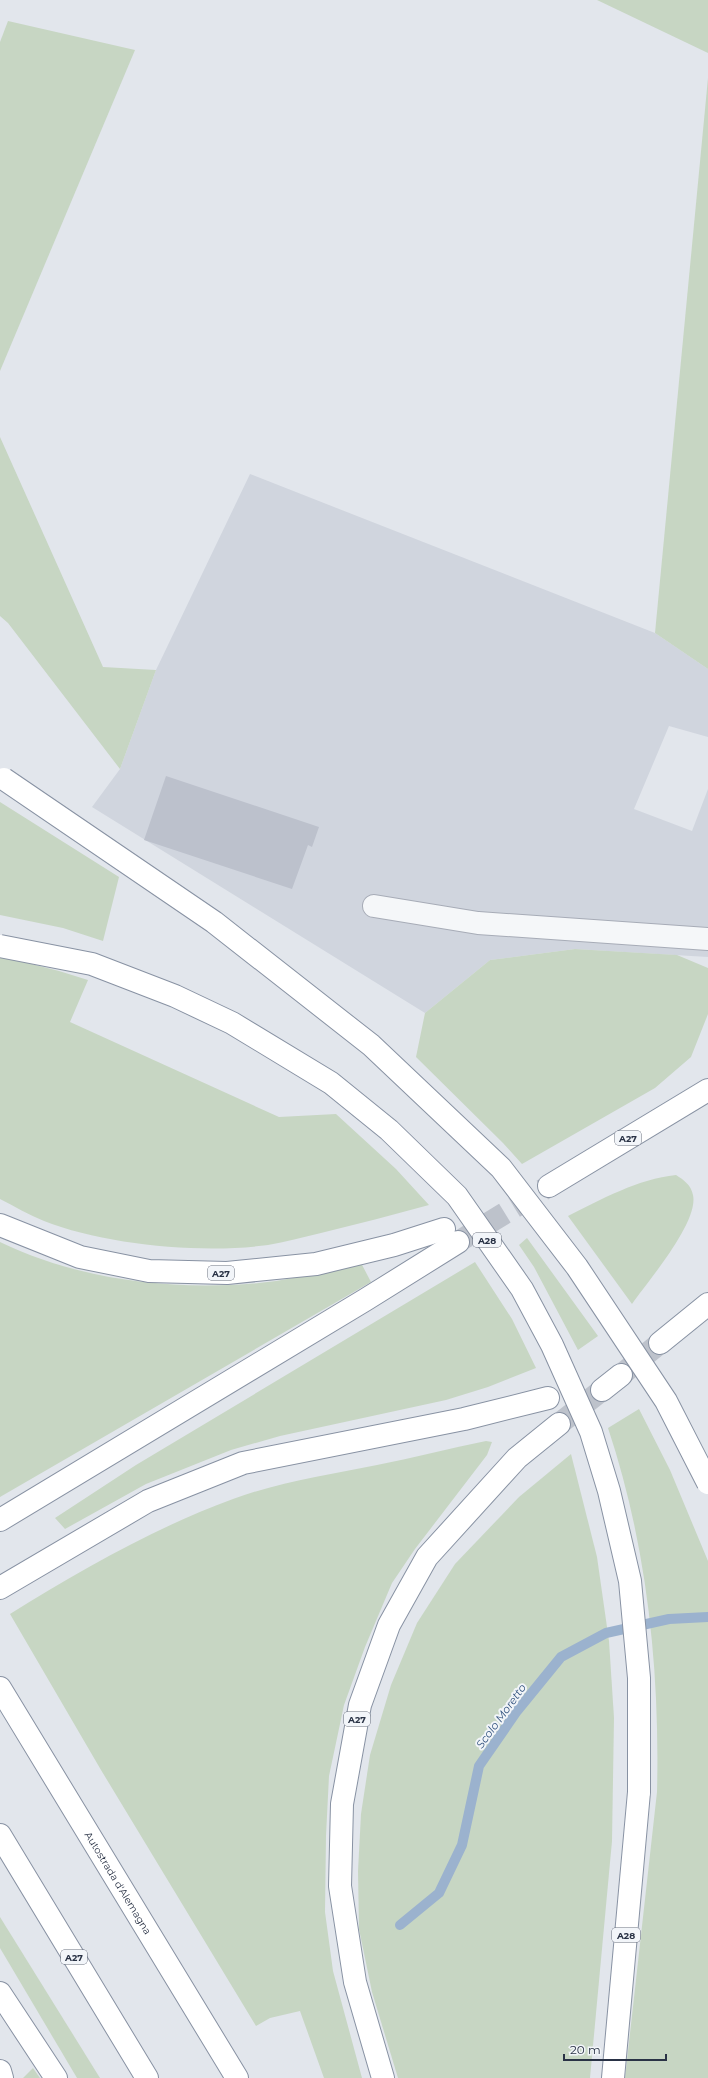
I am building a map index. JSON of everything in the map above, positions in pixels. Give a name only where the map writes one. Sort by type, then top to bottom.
[{"type":"highway","points":[[2,778],[214,922],[346,1025],[371,1045],[501,1168],[577,1267],[666,1401],[708,1483]]},
{"type":"highway","name":"A28","points":[[0,946],[92,964],[175,996],[232,1023],[331,1083],[389,1130],[457,1196],[522,1289],[552,1345],[591,1432],[607,1484],[630,1581],[639,1678],[639,1792],[613,2078]]},
{"type":"highway","name":"A27","points":[[549,1186],[708,1090]]},
{"type":"highway","name":"A27","points":[[0,1225],[80,1257],[149,1271],[227,1273],[316,1264],[394,1245],[451,1236],[365,1300],[0,1520]]},
{"type":"highway","points":[[660,1343],[708,1304]]},
{"type":"highway","points":[[0,1588],[148,1501],[243,1463],[464,1419],[548,1398]]},
{"type":"highway","name":"A27","points":[[383,2078],[355,1982],[340,1886],[342,1804],[360,1705],[389,1625],[427,1557],[517,1458],[559,1424]]},
{"type":"highway","name":"Autostrada d'Alemagna","points":[[0,1688],[237,2078]]},
{"type":"highway","name":"A27","points":[[0,1835],[148,2078]]},
{"type":"highway","points":[[0,1993],[56,2078]]},
{"type":"highway","points":[[0,2071],[2,2078]]},
{"type":"lane","points":[[374,906],[478,923],[708,939]]},
{"type":"shaded area","points":[[250,474],[655,633],[708,669],[708,737],[669,726],[634,809],[692,831],[708,789],[708,957],[575,949],[490,960],[425,1013],[92,807],[120,769],[156,670]]},
{"type":"green space","points":[[597,0],[708,0],[708,53]]},
{"type":"green space","points":[[8,21],[135,50],[0,371],[0,42]]},
{"type":"green space","points":[[708,78],[708,669],[655,633]]},
{"type":"green space","points":[[0,437],[103,667],[156,670],[120,769],[8,623],[0,616]]},
{"type":"green space","points":[[0,802],[119,877],[103,941],[63,928],[0,915]]},
{"type":"green space","points":[[575,949],[677,955],[708,968],[708,1014],[691,1057],[655,1088],[522,1164],[503,1143],[416,1057],[425,1013],[490,960]]},
{"type":"green space","points":[[0,956],[88,980],[70,1022],[279,1117],[336,1114],[396,1169],[429,1205],[274,1244],[242,1248],[184,1248],[124,1242],[68,1229],[44,1221],[0,1199]]},
{"type":"green space","points":[[676,1175],[689,1186],[692,1191],[693,1206],[681,1235],[660,1267],[632,1304],[568,1216],[634,1185],[662,1177]]},
{"type":"green space","points":[[527,1238],[598,1336],[578,1350],[534,1267],[519,1245]]},
{"type":"green space","points":[[0,1242],[30,1255],[62,1266],[126,1280],[160,1284],[226,1285],[272,1282],[360,1261],[371,1282],[0,1497]]},
{"type":"green space","points":[[475,1262],[512,1319],[536,1368],[488,1387],[446,1400],[280,1436],[231,1450],[146,1484],[65,1529],[55,1518],[136,1465]]},
{"type":"green space","points":[[639,1409],[670,1470],[708,1561],[708,2078],[625,2078],[657,1792],[656,1700],[648,1608],[641,1562],[633,1517],[608,1428]]},
{"type":"green space","points":[[486,1441],[492,1442],[487,1455],[415,1549],[392,1583],[365,1647],[344,1705],[329,1776],[326,1836],[325,1912],[333,1971],[362,2078],[324,2078],[300,2011],[270,2018],[256,2026],[101,1770],[10,1614],[118,1551],[175,1523],[233,1499],[286,1483]]},
{"type":"green space","points":[[571,1454],[597,1557],[609,1641],[614,1718],[612,1841],[590,2078],[398,2078],[372,1992],[359,1929],[358,1871],[361,1814],[370,1755],[391,1685],[417,1623],[455,1564],[519,1497]]},
{"type":"green space","points":[[0,1917],[100,2078],[77,2078],[0,1948]]},
{"type":"green space","points":[[33,2068],[40,2078],[23,2078]]},
{"type":"building","points":[[166,776],[319,827],[312,847],[308,845],[292,889],[144,840]]},
{"type":"waterway","name":"Scolo Moretto","points":[[400,1925],[439,1893],[462,1845],[479,1766],[517,1711],[561,1657],[606,1633],[669,1619],[708,1617]]},
{"type":"tunnel","points":[[458,1242],[549,1186]]},
{"type":"tunnel","points":[[621,1375],[660,1343]]},
{"type":"tunnel","points":[[559,1424],[602,1390]]}]
